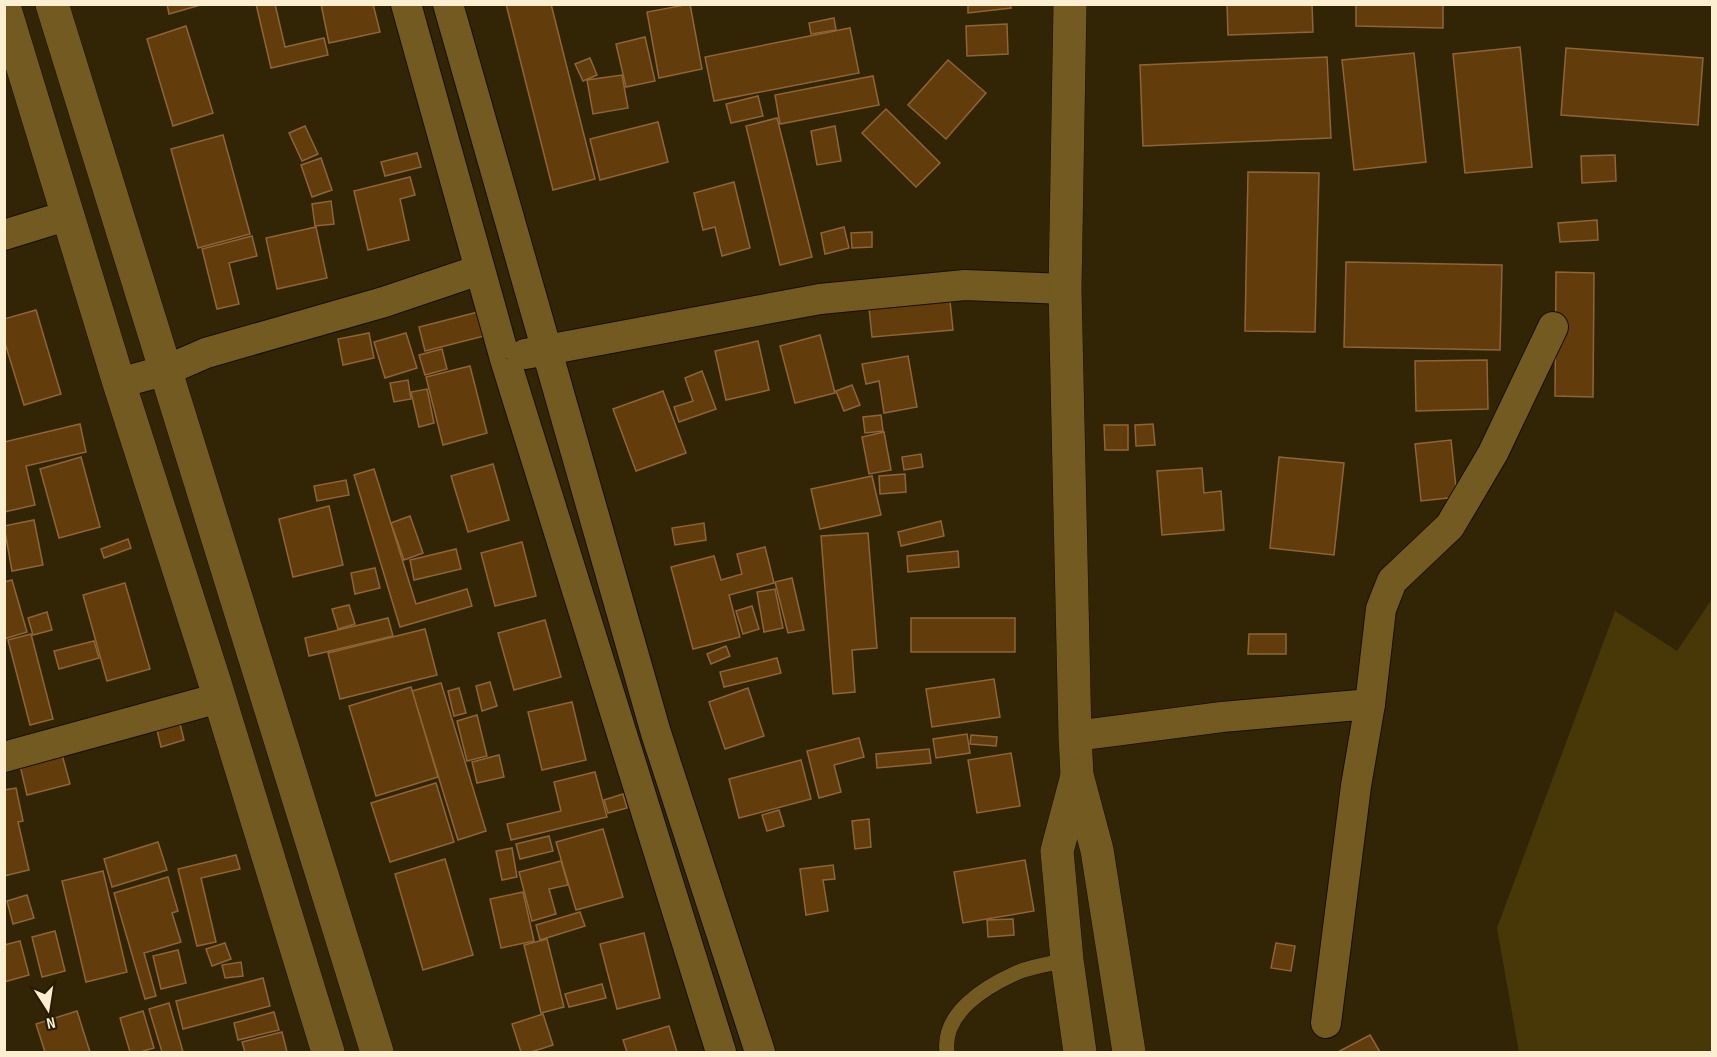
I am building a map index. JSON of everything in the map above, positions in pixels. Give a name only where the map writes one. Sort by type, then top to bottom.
[{"type":"street","points":[[52,4],[377,1053]]},
{"type":"street","points":[[406,4],[505,359],[721,1053]]},
{"type":"street","points":[[448,4],[476,110],[656,733],[760,1053]]},
{"type":"street","points":[[1070,4],[1065,289],[1077,775],[1097,850],[1129,1053]]},
{"type":"street","points":[[4,6],[328,1053]]},
{"type":"street","points":[[439,124],[476,110]]},
{"type":"street","points":[[4,235],[69,215]]},
{"type":"street","points":[[119,383],[167,370],[206,353],[384,302],[479,270]]},
{"type":"street","points":[[505,359],[545,349],[820,299],[965,285],[1065,289]]},
{"type":"street","points":[[1326,1023],[1381,609],[1392,581],[1450,526],[1493,453],[1553,327]]},
{"type":"street","points":[[4,758],[219,698]]},
{"type":"street","points":[[1075,736],[1222,717],[1370,704]]},
{"type":"street","points":[[1077,775],[1057,851],[1067,960],[1080,1053]]},
{"type":"street","points":[[252,805],[298,796]]},
{"type":"lane","points":[[947,1053],[946,1042],[953,1020],[977,995],[1017,972],[1067,960]]},
{"type":"shaded area","points":[[1712,599],[1712,1052],[1519,1052],[1497,928],[1615,611],[1677,651]]},
{"type":"building","points":[[167,4],[204,4],[169,14]]},
{"type":"building","points":[[256,4],[275,4],[285,47],[324,38],[328,55],[271,68]]},
{"type":"building","points":[[321,4],[373,4],[380,32],[329,43]]},
{"type":"building","points":[[506,4],[551,4],[595,179],[553,190]]},
{"type":"building","points":[[690,4],[702,69],[659,78],[647,12]]},
{"type":"building","points":[[968,4],[1010,4],[1011,8],[968,13]]},
{"type":"building","points":[[1227,4],[1312,4],[1313,32],[1228,35]]},
{"type":"building","points":[[1356,4],[1443,4],[1443,28],[1356,26]]},
{"type":"building","points":[[834,18],[836,30],[811,34],[809,23]]},
{"type":"building","points":[[1007,24],[1008,54],[967,56],[966,26]]},
{"type":"building","points":[[186,26],[213,113],[173,126],[147,39]]},
{"type":"building","points":[[850,28],[859,73],[714,101],[705,57]]},
{"type":"building","points":[[645,37],[655,81],[626,87],[616,44]]},
{"type":"building","points":[[1520,47],[1532,167],[1465,173],[1453,54]]},
{"type":"building","points":[[1566,48],[1703,58],[1698,125],[1561,115]]},
{"type":"building","points":[[1414,53],[1426,162],[1354,170],[1342,60]]},
{"type":"building","points":[[1327,57],[1331,138],[1143,146],[1140,65]]},
{"type":"building","points":[[590,58],[597,75],[583,81],[575,64]]},
{"type":"building","points":[[948,60],[986,93],[946,139],[908,105]]},
{"type":"building","points":[[622,75],[628,108],[593,114],[587,80]]},
{"type":"building","points":[[873,76],[879,105],[780,124],[775,95]]},
{"type":"building","points":[[758,96],[763,116],[731,123],[726,104]]},
{"type":"building","points":[[886,109],[940,163],[916,187],[862,133]]},
{"type":"building","points":[[777,118],[812,257],[780,265],[746,126]]},
{"type":"building","points":[[658,122],[668,162],[600,180],[590,139]]},
{"type":"building","points":[[305,126],[318,154],[302,161],[289,133]]},
{"type":"building","points":[[835,126],[841,161],[817,165],[811,131]]},
{"type":"building","points":[[223,135],[250,234],[198,248],[171,149]]},
{"type":"building","points":[[417,153],[421,167],[385,176],[381,162]]},
{"type":"building","points":[[1615,155],[1616,181],[1582,183],[1581,156]]},
{"type":"building","points":[[321,158],[332,190],[312,197],[301,165]]},
{"type":"building","points":[[1248,172],[1319,173],[1315,332],[1245,331]]},
{"type":"building","points":[[410,177],[415,195],[400,199],[409,240],[368,250],[354,191]]},
{"type":"building","points":[[734,182],[750,248],[722,256],[715,227],[703,230],[694,193]]},
{"type":"building","points":[[331,201],[334,224],[315,226],[312,204]]},
{"type":"building","points":[[1597,220],[1598,240],[1560,242],[1558,223]]},
{"type":"building","points":[[316,227],[327,278],[277,289],[266,238]]},
{"type":"building","points":[[844,227],[849,248],[825,254],[821,233]]},
{"type":"building","points":[[872,232],[872,247],[852,248],[851,233]]},
{"type":"building","points":[[252,236],[257,256],[229,263],[239,304],[217,309],[202,249]]},
{"type":"building","points":[[1346,262],[1502,265],[1500,350],[1344,347]]},
{"type":"building","points":[[1556,272],[1594,273],[1593,397],[1555,396]]},
{"type":"building","points":[[950,301],[953,330],[872,337],[869,308]]},
{"type":"building","points":[[36,310],[61,394],[24,405],[4,340],[4,319]]},
{"type":"building","points":[[482,311],[488,335],[425,351],[419,327]]},
{"type":"building","points":[[369,333],[374,358],[343,365],[338,339]]},
{"type":"building","points":[[406,333],[417,368],[385,378],[374,342]]},
{"type":"building","points":[[820,335],[835,393],[795,403],[780,346]]},
{"type":"building","points":[[758,341],[769,390],[726,400],[715,351]]},
{"type":"building","points":[[442,349],[447,369],[425,375],[419,355]]},
{"type":"building","points":[[908,356],[917,407],[884,413],[879,381],[866,384],[862,364]]},
{"type":"building","points":[[1487,360],[1488,409],[1416,411],[1415,361]]},
{"type":"building","points":[[470,366],[487,433],[443,445],[426,377]]},
{"type":"building","points":[[702,371],[716,409],[679,422],[674,407],[693,401],[685,378]]},
{"type":"building","points":[[408,380],[411,399],[394,402],[390,383]]},
{"type":"building","points":[[852,385],[860,405],[844,411],[836,391]]},
{"type":"building","points":[[427,389],[434,423],[419,427],[411,392]]},
{"type":"building","points":[[663,391],[686,453],[636,471],[613,409]]},
{"type":"building","points":[[881,415],[883,431],[865,433],[863,417]]},
{"type":"building","points":[[80,424],[86,452],[26,466],[35,505],[4,512],[4,442]]},
{"type":"building","points":[[1153,424],[1155,445],[1136,446],[1135,425]]},
{"type":"building","points":[[1104,425],[1128,425],[1128,450],[1105,450]]},
{"type":"building","points":[[884,432],[891,470],[869,474],[862,437]]},
{"type":"building","points":[[1451,440],[1457,497],[1421,501],[1415,444]]},
{"type":"building","points":[[921,454],[923,467],[904,470],[902,457]]},
{"type":"building","points":[[81,457],[100,527],[59,538],[40,469]]},
{"type":"building","points":[[1279,457],[1344,463],[1334,555],[1270,548]]},
{"type":"building","points":[[493,464],[509,520],[468,532],[451,476]]},
{"type":"building","points":[[1202,468],[1204,493],[1221,491],[1224,530],[1162,535],[1157,471]]},
{"type":"building","points":[[374,469],[416,604],[467,589],[472,606],[400,627],[354,475]]},
{"type":"building","points":[[905,474],[906,492],[880,494],[879,476]]},
{"type":"building","points":[[872,476],[881,515],[820,529],[811,489]]},
{"type":"building","points":[[346,480],[349,495],[317,501],[314,486]]},
{"type":"building","points":[[329,506],[343,565],[293,577],[279,519]]},
{"type":"building","points":[[410,516],[423,553],[404,560],[391,523]]},
{"type":"building","points":[[34,520],[43,565],[12,571],[4,526]]},
{"type":"building","points":[[941,521],[944,536],[901,546],[898,532]]},
{"type":"building","points":[[704,523],[706,540],[675,545],[672,528]]},
{"type":"building","points":[[868,533],[877,648],[852,650],[855,692],[833,694],[821,536]]},
{"type":"building","points":[[128,539],[131,548],[104,558],[101,549]]},
{"type":"building","points":[[522,542],[536,596],[495,606],[481,553]]},
{"type":"building","points":[[765,547],[774,583],[729,595],[740,637],[693,649],[671,567],[714,556],[721,580],[742,574],[737,554]]},
{"type":"building","points":[[456,549],[461,569],[414,580],[410,560]]},
{"type":"building","points":[[958,551],[959,567],[908,572],[907,556]]},
{"type":"building","points":[[375,568],[380,588],[355,594],[351,573]]},
{"type":"building","points":[[792,578],[804,630],[788,633],[775,582]]},
{"type":"building","points":[[12,580],[27,632],[4,639],[4,582]]},
{"type":"building","points":[[125,583],[150,669],[107,681],[83,595]]},
{"type":"building","points":[[775,589],[783,628],[764,632],[757,592]]},
{"type":"building","points":[[349,605],[355,624],[338,629],[332,609]]},
{"type":"building","points":[[752,606],[759,629],[743,634],[736,611]]},
{"type":"building","points":[[47,612],[52,630],[33,635],[28,618]]},
{"type":"building","points":[[388,618],[393,636],[309,656],[305,638]]},
{"type":"building","points":[[911,618],[1015,618],[1015,652],[911,652]]},
{"type":"building","points":[[545,620],[561,677],[514,690],[498,633]]},
{"type":"building","points":[[425,629],[437,675],[340,699],[328,653]]},
{"type":"building","points":[[31,634],[53,719],[30,725],[8,640]]},
{"type":"building","points":[[1249,634],[1286,634],[1286,654],[1248,654]]},
{"type":"building","points":[[94,641],[99,658],[59,669],[54,651]]},
{"type":"building","points":[[726,646],[730,656],[711,664],[707,654]]},
{"type":"building","points":[[777,658],[781,673],[724,687],[720,672]]},
{"type":"building","points":[[994,679],[1000,717],[932,727],[926,689]]},
{"type":"building","points":[[490,682],[497,706],[482,711],[476,686]]},
{"type":"building","points":[[441,683],[486,831],[458,840],[412,691]]},
{"type":"building","points":[[411,687],[438,777],[376,796],[349,706]]},
{"type":"building","points":[[459,688],[466,713],[454,716],[448,691]]},
{"type":"building","points":[[748,688],[764,736],[725,749],[709,702]]},
{"type":"building","points":[[572,702],[586,760],[542,770],[528,712]]},
{"type":"building","points":[[477,715],[487,756],[467,761],[457,721]]},
{"type":"building","points":[[180,724],[184,740],[161,747],[157,730]]},
{"type":"building","points":[[967,734],[970,753],[936,758],[933,739]]},
{"type":"building","points":[[971,735],[997,737],[996,746],[970,744]]},
{"type":"building","points":[[859,738],[864,757],[834,765],[841,792],[819,798],[807,751]]},
{"type":"building","points":[[929,749],[931,763],[877,768],[876,754]]},
{"type":"building","points":[[61,751],[70,784],[27,795],[19,761]]},
{"type":"building","points":[[1011,753],[1020,806],[977,813],[968,760]]},
{"type":"building","points":[[499,755],[504,777],[477,783],[472,762]]},
{"type":"building","points":[[801,760],[811,799],[739,818],[729,779]]},
{"type":"building","points":[[595,772],[607,817],[511,840],[507,824],[561,811],[554,782]]},
{"type":"building","points":[[436,783],[454,842],[390,862],[371,803]]},
{"type":"building","points":[[16,788],[23,821],[18,822],[29,870],[4,876],[4,790]]},
{"type":"building","points":[[623,794],[627,808],[608,813],[604,800]]},
{"type":"building","points":[[779,810],[784,826],[767,831],[762,815]]},
{"type":"building","points":[[869,819],[871,847],[855,849],[852,821]]},
{"type":"building","points":[[603,829],[623,897],[576,910],[556,842]]},
{"type":"building","points":[[549,836],[553,851],[520,859],[516,844]]},
{"type":"building","points":[[158,842],[167,870],[112,887],[104,859]]},
{"type":"building","points":[[512,848],[517,877],[502,880],[496,851]]},
{"type":"building","points":[[236,855],[240,869],[201,878],[216,942],[197,946],[178,869]]},
{"type":"building","points":[[445,859],[473,955],[423,970],[395,874]]},
{"type":"building","points":[[1025,860],[1034,911],[963,923],[954,872]]},
{"type":"building","points":[[561,861],[568,885],[549,889],[556,914],[532,921],[519,872]]},
{"type":"building","points":[[833,865],[835,879],[823,880],[828,911],[806,915],[800,869]]},
{"type":"building","points":[[103,871],[127,972],[86,982],[62,881]]},
{"type":"building","points":[[168,877],[178,911],[172,913],[181,942],[144,953],[156,996],[145,999],[114,893]]},
{"type":"building","points":[[523,892],[534,941],[501,948],[490,899]]},
{"type":"building","points":[[27,895],[34,918],[13,924],[7,901]]},
{"type":"building","points":[[580,912],[585,926],[540,940],[536,925]]},
{"type":"building","points":[[1013,919],[1014,935],[988,937],[987,920]]},
{"type":"building","points":[[55,931],[65,971],[42,977],[32,937]]},
{"type":"building","points":[[644,933],[660,998],[617,1009],[600,944]]},
{"type":"building","points":[[547,939],[564,1007],[541,1013],[524,945]]},
{"type":"building","points":[[20,941],[29,975],[4,982],[4,945]]},
{"type":"building","points":[[225,943],[231,959],[212,966],[206,949]]},
{"type":"building","points":[[1276,943],[1295,946],[1291,971],[1271,968]]},
{"type":"building","points":[[178,950],[186,983],[161,989],[153,956]]},
{"type":"building","points":[[241,962],[243,976],[225,978],[222,965]]},
{"type":"building","points":[[263,978],[270,1006],[183,1029],[176,1001]]},
{"type":"building","points":[[602,984],[606,998],[569,1007],[565,994]]},
{"type":"building","points":[[169,1003],[183,1052],[162,1052],[149,1009]]},
{"type":"building","points":[[77,1011],[90,1052],[45,1052],[36,1024]]},
{"type":"building","points":[[143,1011],[154,1048],[130,1052],[120,1018]]},
{"type":"building","points":[[274,1012],[279,1030],[238,1040],[234,1023]]},
{"type":"building","points":[[543,1014],[553,1045],[531,1052],[521,1052],[512,1024]]},
{"type":"building","points":[[669,1026],[677,1052],[627,1052],[623,1040]]},
{"type":"building","points":[[282,1032],[287,1052],[245,1052],[242,1042]]},
{"type":"building","points":[[1370,1035],[1380,1052],[1338,1052]]}]
